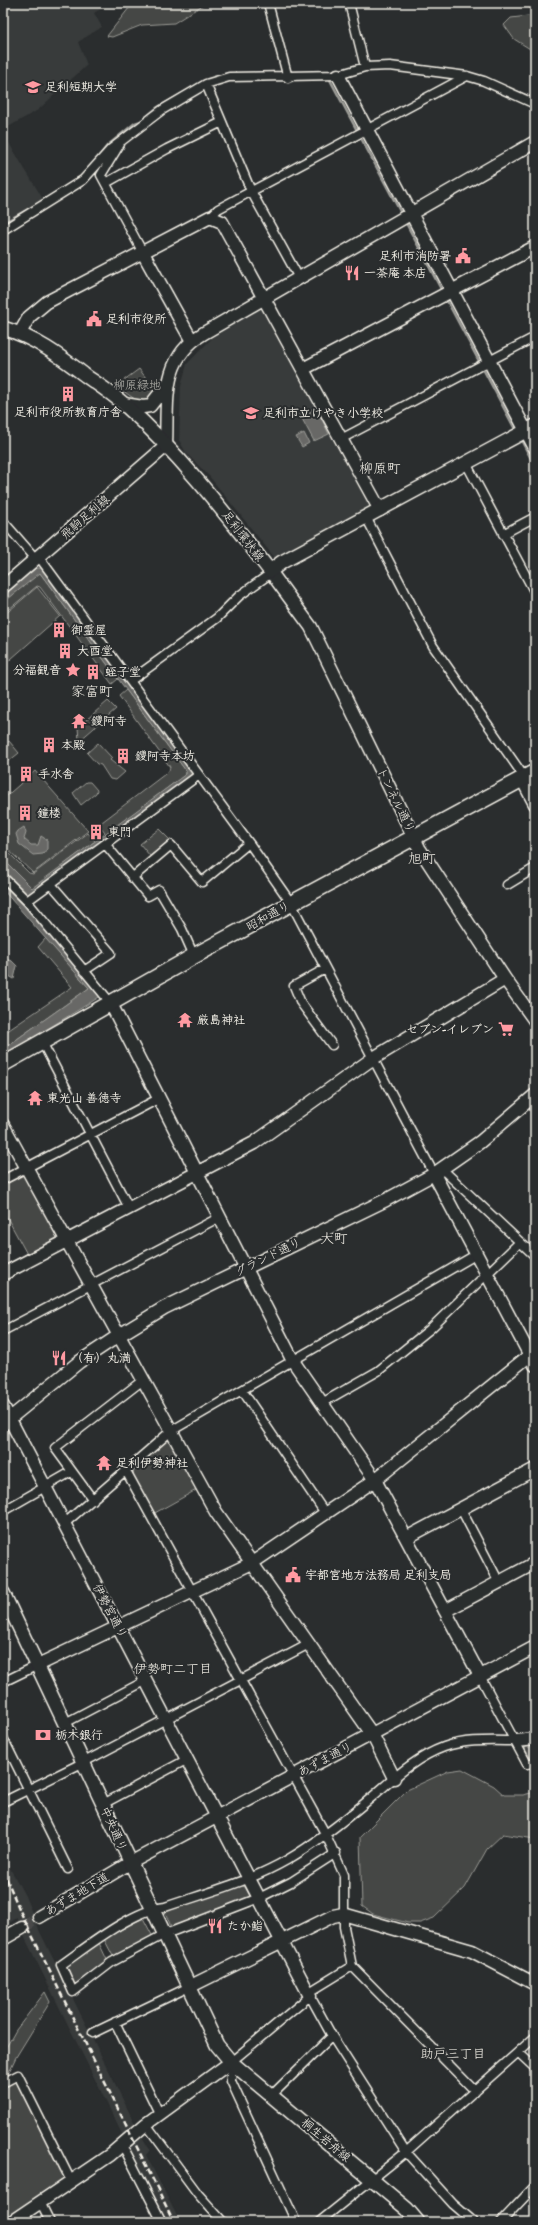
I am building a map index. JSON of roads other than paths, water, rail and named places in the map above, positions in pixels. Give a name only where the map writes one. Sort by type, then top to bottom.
[{"type":"highway","name":"昭和通り","points":[[3,1064],[110,1002],[527,776]]},
{"type":"main road","name":"足利環状線","points":[[9,332],[62,357],[124,404],[208,491],[270,571],[282,562],[530,429]]},
{"type":"main road","name":"中央通り","points":[[4,1597],[84,1762],[151,1908],[217,2045],[232,2062]]},
{"type":"main road","name":"桐生岩舟線","points":[[232,2062],[407,2209],[418,2222]]},
{"type":"street","points":[[268,3],[288,78]]},
{"type":"street","points":[[349,3],[365,67]]},
{"type":"street","points":[[3,230],[83,180],[111,149],[162,110],[206,84],[229,77],[288,78],[338,75],[365,67],[390,66],[467,76],[484,81],[535,104]]},
{"type":"street","points":[[338,75],[490,360],[530,429],[535,448]]},
{"type":"street","points":[[9,332],[47,302],[210,217],[218,209],[467,76]]},
{"type":"street","points":[[206,84],[251,191],[299,278]]},
{"type":"street","points":[[106,183],[167,149],[222,122]]},
{"type":"street","points":[[123,139],[101,175],[192,341]]},
{"type":"street","points":[[166,446],[169,381],[176,360],[192,341],[535,142]]},
{"type":"street","points":[[210,217],[222,222],[380,510]]},
{"type":"street","points":[[303,369],[535,247]]},
{"type":"street","points":[[341,439],[535,336]]},
{"type":"street","points":[[124,404],[143,407],[150,406],[169,381]]},
{"type":"street","name":"飛駒足利線","points":[[3,587],[166,446]]},
{"type":"street","points":[[466,463],[535,593]]},
{"type":"street","points":[[366,517],[433,646],[527,776],[535,804]]},
{"type":"street","points":[[503,534],[535,517]]},
{"type":"street","points":[[3,521],[37,558],[130,681],[249,842],[291,903],[372,1059],[438,1171],[477,1254],[533,1358],[375,1480],[252,1563],[3,1682]]},
{"type":"street","points":[[130,681],[217,618],[239,596],[267,576],[270,571]]},
{"type":"street","name":"トンネル通り","points":[[270,571],[311,627],[414,837],[504,979],[535,1021]]},
{"type":"street","points":[[27,901],[106,845],[199,775]]},
{"type":"street","points":[[132,878],[171,845],[202,882],[249,842]]},
{"type":"street","points":[[106,845],[148,896],[159,890],[182,929],[194,956]]},
{"type":"street","points":[[507,885],[535,868]]},
{"type":"street","points":[[3,877],[27,901],[110,1002],[293,1361],[375,1480],[480,1676],[517,1741],[527,1764],[535,1762]]},
{"type":"street","points":[[51,884],[110,953],[84,971]]},
{"type":"street","points":[[325,969],[294,986],[301,1004],[332,1045]]},
{"type":"street","points":[[3,1274],[254,1143],[372,1059],[504,979]]},
{"type":"street","points":[[42,1042],[129,1208]]},
{"type":"street","name":"グランド通り","points":[[7,1421],[79,1362],[118,1336],[164,1308],[386,1200],[438,1171],[480,1142],[535,1095]]},
{"type":"street","points":[[3,1180],[160,1098]]},
{"type":"street","points":[[3,1125],[90,1286],[216,1512],[372,1734],[394,1778]]},
{"type":"street","points":[[438,1171],[535,1256]]},
{"type":"street","points":[[3,1331],[220,1217]]},
{"type":"street","points":[[322,1403],[378,1372],[430,1329],[488,1275],[520,1242]]},
{"type":"street","points":[[64,1524],[171,1431],[477,1254]]},
{"type":"street","points":[[93,1500],[55,1448],[143,1380]]},
{"type":"street","points":[[242,1390],[326,1513]]},
{"type":"street","name":"伊勢宮通り","points":[[3,1406],[7,1421],[46,1488],[186,1760],[309,1994]]},
{"type":"street","points":[[406,1538],[535,1469]]},
{"type":"street","points":[[126,1471],[336,1853],[344,1875],[343,1914],[352,1966],[475,2091]]},
{"type":"street","points":[[3,1511],[72,1472]]},
{"type":"street","points":[[460,1509],[499,1582]]},
{"type":"street","points":[[445,1611],[535,1563]]},
{"type":"street","points":[[3,1802],[166,1720],[309,1644]]},
{"type":"street","name":"あずま通り","points":[[115,1872],[535,1647]]},
{"type":"street","points":[[65,1723],[146,1680]]},
{"type":"street","points":[[3,1738],[68,1869]]},
{"type":"street","points":[[336,1853],[291,1882],[259,1898],[164,1935],[112,1962],[73,1992],[61,1965],[100,1938],[151,1908],[165,1907],[249,1879],[286,1861],[326,1835],[416,1761],[445,1747],[468,1742],[535,1739]]},
{"type":"street","points":[[103,1804],[186,1760]]},
{"type":"street","name":"あずま地下道","points":[[39,1917],[115,1872]]},
{"type":"street","points":[[93,2033],[333,1916],[343,1914],[472,1951],[535,1984]]},
{"type":"street","points":[[3,1939],[22,1928]]},
{"type":"street","points":[[11,2222],[110,2154],[146,2124],[232,2062],[309,1994],[352,1966]]},
{"type":"street","points":[[309,1994],[332,2036],[406,2152],[453,2204],[474,2222]]},
{"type":"street","points":[[115,2022],[160,2115]]},
{"type":"street","points":[[272,2095],[332,2036]]},
{"type":"street","points":[[319,2222],[406,2152],[519,2053],[535,2037]]},
{"type":"street","points":[[519,2053],[535,2068]]},
{"type":"street","points":[[232,2062],[231,2081],[296,2222]]},
{"type":"street","points":[[3,2083],[18,2075],[71,2181]]},
{"type":"street","points":[[146,2124],[198,2194],[223,2222]]},
{"type":"street","points":[[126,2152],[162,2222]]},
{"type":"street","points":[[502,2222],[535,2186]]},
{"type":"street","points":[[40,2202],[50,2222]]},
{"type":"waterway","points":[[411,65],[448,70]]},
{"type":"waterway","points":[[328,76],[402,215]]},
{"type":"waterway","points":[[513,90],[535,99]]},
{"type":"waterway","points":[[99,156],[107,146],[135,123],[141,121],[158,107],[185,92]]},
{"type":"waterway","points":[[62,189],[84,174]]},
{"type":"waterway","points":[[3,223],[39,203]]},
{"type":"waterway","points":[[405,221],[442,291]]},
{"type":"waterway","points":[[445,297],[516,431]]},
{"type":"waterway","points":[[520,438],[535,466]]},
{"type":"tunnel","points":[[22,1928],[39,1917]]},
{"type":"railway","points":[[3,1870],[20,1911],[174,2222]]},
{"type":"place","name":"足利短期大学","points":[[33,87]]},
{"type":"place","name":"足利市消防署","points":[[463,256]]},
{"type":"place","name":"一茶庵 本店","points":[[352,273]]},
{"type":"place","name":"足利市役所","points":[[94,319]]},
{"type":"place","name":"足利市役所教育庁舎","points":[[68,394]]},
{"type":"place","name":"足利市立けやき小学校","points":[[251,413]]},
{"type":"place","name":"御霊屋","points":[[59,630]]},
{"type":"place","name":"大酉堂","points":[[65,651]]},
{"type":"place","name":"分福観音","points":[[73,670]]},
{"type":"place","name":"蛭子堂","points":[[93,672]]},
{"type":"place","name":"鑁阿寺","points":[[79,721]]},
{"type":"place","name":"本殿","points":[[49,745]]},
{"type":"place","name":"鑁阿寺本坊","points":[[123,756]]},
{"type":"place","name":"手水舎","points":[[26,774]]},
{"type":"place","name":"鐘楼","points":[[25,813]]},
{"type":"place","name":"東門","points":[[96,832]]},
{"type":"place","name":"厳島神社","points":[[185,1020]]},
{"type":"place","name":"セブン-イレブン","points":[[506,1029]]},
{"type":"place","name":"東光山 善徳寺","points":[[35,1098]]},
{"type":"place","name":"（有）丸満","points":[[59,1358]]},
{"type":"place","name":"足利伊勢神社","points":[[104,1463]]},
{"type":"place","name":"宇都宮地方法務局 足利支局","points":[[293,1575]]},
{"type":"place","name":"栃木銀行","points":[[43,1735]]},
{"type":"place","name":"たか鮨","points":[[215,1926]]},
{"type":"district","name":"柳原町","points":[[380,468]]},
{"type":"district","name":"家富町","points":[[92,691]]},
{"type":"district","name":"旭町","points":[[422,858]]},
{"type":"district","name":"大町","points":[[334,1238]]},
{"type":"district","name":"伊勢町二丁目","points":[[173,1668]]},
{"type":"district","name":"助戸三丁目","points":[[453,2053]]},
{"type":"park label","name":"柳原緑地","points":[[137,385]]}]
